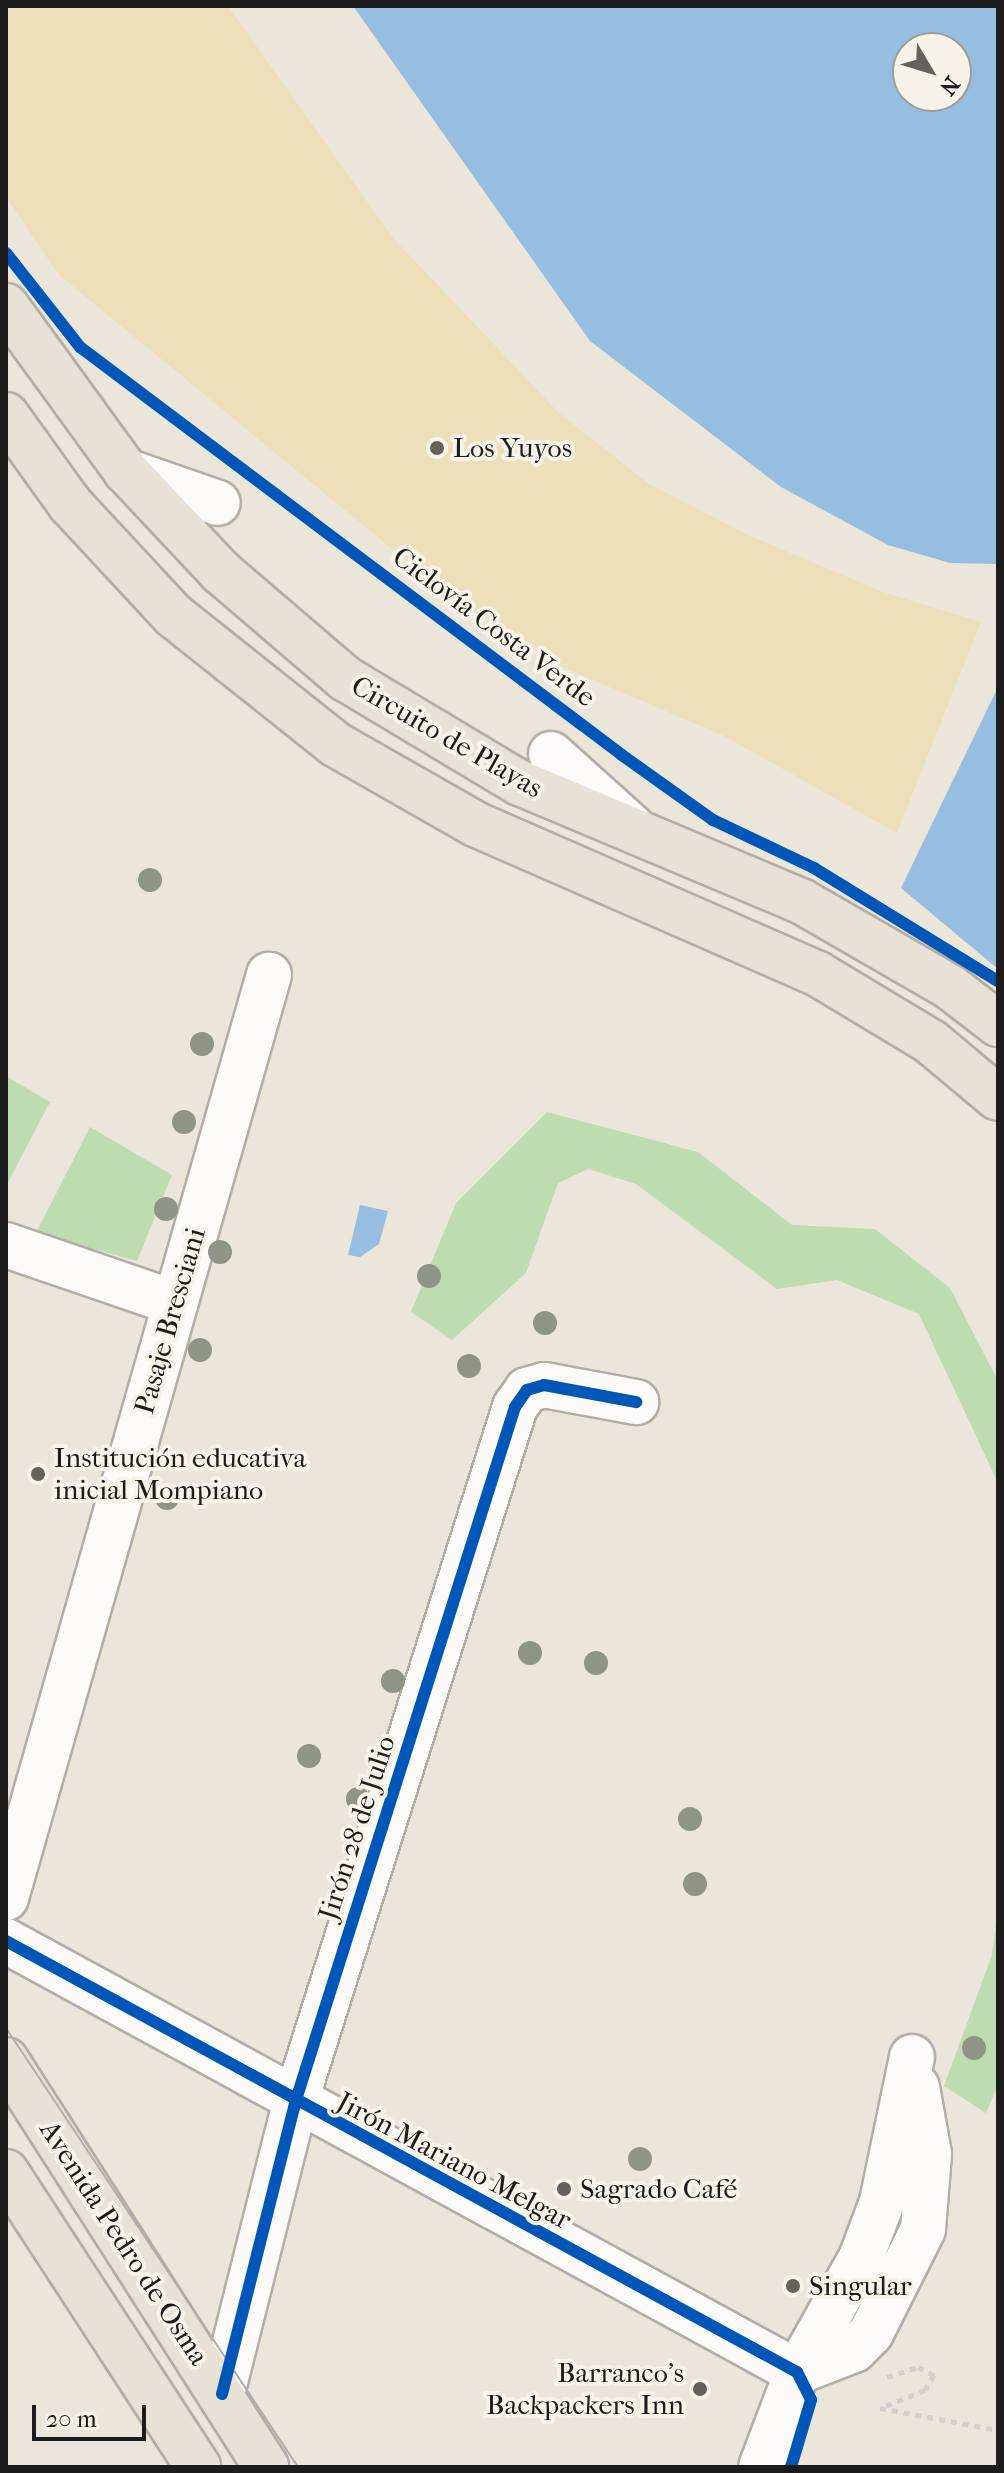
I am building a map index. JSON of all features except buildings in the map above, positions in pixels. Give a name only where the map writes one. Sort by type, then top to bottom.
[{"type":"main road","name":"Circuito de Playas","points":[[6,306],[126,471],[221,572],[346,679],[520,783],[801,901],[950,987],[998,1024]]},
{"type":"main road","name":"Circuito de Playas","points":[[6,415],[70,504],[173,615],[335,744],[475,824],[818,974],[931,1042],[998,1098]]},
{"type":"main road","name":"Avenida Pedro de Osma","points":[[6,2060],[266,2467]]},
{"type":"main road","points":[[6,2172],[200,2467]]},
{"type":"main road","name":"Jirón 28 de Julio","points":[[200,2467],[222,2394]]},
{"type":"street","points":[[126,471],[218,503]]},
{"type":"street","points":[[551,754],[640,834]]},
{"type":"street","name":"Pasaje Bresciani","points":[[6,1898],[269,975]]},
{"type":"street","points":[[6,1245],[175,1303]]},
{"type":"street","name":"Jirón 28 de Julio","points":[[222,2394],[295,2103],[515,1407],[527,1390],[544,1385],[636,1402]]},
{"type":"street","name":"Jirón Mariano Melgar","points":[[6,1941],[295,2103],[797,2372]]},
{"type":"street","points":[[761,2467],[797,2372],[872,2230],[912,2057]]},
{"type":"path","points":[[878,2379],[918,2367],[934,2375],[925,2390],[880,2408],[998,2430]]},
{"type":"green space","points":[[6,1076],[50,1102],[6,1186]]},
{"type":"green space","points":[[547,1112],[698,1152],[792,1225],[875,1229],[950,1288],[998,1381],[998,1483],[919,1314],[837,1280],[777,1289],[636,1184],[588,1169],[558,1183],[526,1273],[452,1340],[411,1312],[456,1203]]},
{"type":"green space","points":[[90,1127],[172,1175],[137,1261],[36,1233]]},
{"type":"green space","points":[[998,1906],[998,2085],[986,2113],[944,2086],[992,1955]]},
{"type":"sand","name":"Los Yuyos","points":[[6,6],[228,6],[393,238],[559,413],[649,484],[748,535],[883,592],[981,622],[897,833],[724,736],[565,668],[448,595],[59,275],[6,197]]},
{"type":"water","points":[[353,6],[998,6],[998,564],[950,563],[888,545],[781,487],[590,341]]},
{"type":"water","points":[[998,687],[998,969],[901,888]]},
{"type":"water","points":[[360,1205],[388,1211],[379,1244],[360,1257],[348,1255]]},
{"type":"tram line","points":[[6,2028],[298,2467]]},
{"type":"cycle path","name":"Ciclovía Costa Verde","points":[[6,253],[80,347],[622,755],[713,820],[814,868],[998,981]]},
{"type":"cycle path","points":[[222,2394],[295,2103],[515,1407],[527,1390],[544,1385],[636,1402]]},
{"type":"cycle path","points":[[6,1941],[797,2372],[811,2400],[791,2467]]},
{"type":"place","name":"Los Yuyos","points":[[437,448]]},
{"type":"place","name":"Institución educativa inicial Mompiano","points":[[38,1474]]},
{"type":"place","name":"Sagrado Café","points":[[564,2189]]},
{"type":"place","name":"Singular","points":[[793,2286]]},
{"type":"place","name":"Barranco's Backpackers Inn","points":[[700,2389]]}]
